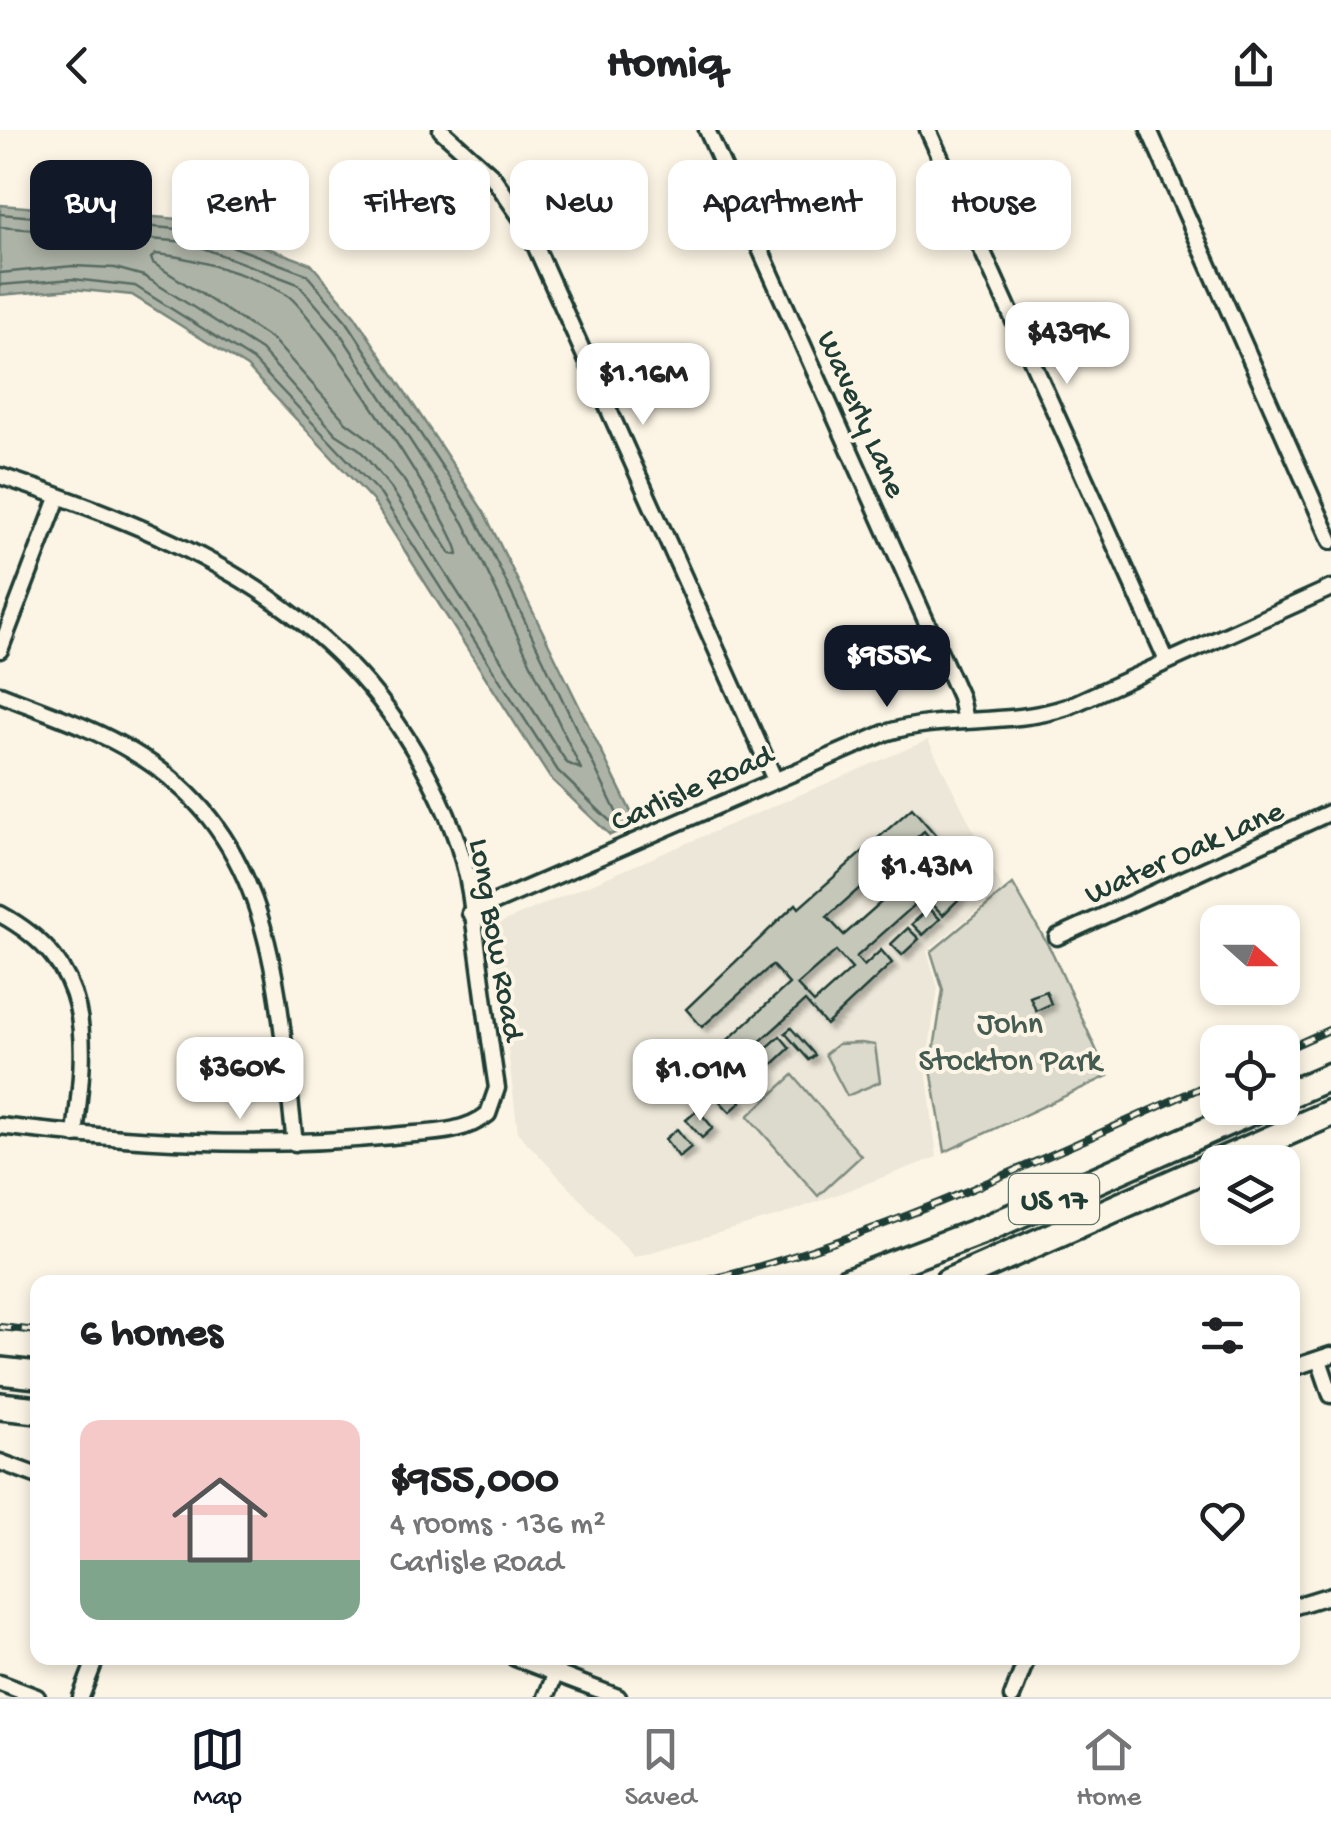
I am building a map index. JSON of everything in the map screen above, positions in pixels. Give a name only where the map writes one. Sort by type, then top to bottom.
[{"type":"highway","points":[[1300,1089],[1331,1076]]},
{"type":"highway","name":"US 17","points":[[1259,1145],[1331,1113]]},
{"type":"highway","name":"US 17","points":[[864,1275],[988,1228],[1221,1125]]},
{"type":"highway","name":"US 17","points":[[964,1275],[1200,1171]]},
{"type":"highway","points":[[0,1371],[30,1374]]},
{"type":"highway","points":[[0,1406],[30,1409]]},
{"type":"street","points":[[441,130],[492,176],[526,225],[774,778]]},
{"type":"street","name":"Waverly Lane","points":[[708,130],[960,696],[965,721]]},
{"type":"street","points":[[928,130],[1167,661]]},
{"type":"street","points":[[1148,130],[1331,541]]},
{"type":"street","name":"Long Bow Road","points":[[0,476],[228,569],[300,616],[336,648],[402,727],[432,780],[470,892],[497,1088],[488,1114],[463,1128],[295,1143]]},
{"type":"street","points":[[0,650],[58,498]]},
{"type":"street","name":"Carlisle Road","points":[[470,913],[774,778],[915,724],[1037,717],[1331,588]]},
{"type":"street","points":[[0,694],[102,734],[137,754],[200,807],[229,845],[254,892],[267,933],[295,1143],[135,1142],[0,1126]]},
{"type":"street","name":"Water Oak Lane","points":[[1057,937],[1331,812]]},
{"type":"street","points":[[0,914],[39,940],[53,957],[80,1010],[85,1044],[75,1135]]},
{"type":"street","points":[[1300,1366],[1325,1358],[1331,1395]]},
{"type":"street","points":[[0,1462],[30,1473]]},
{"type":"street","points":[[1300,1605],[1331,1595]]},
{"type":"street","points":[[81,1697],[93,1665]]},
{"type":"street","points":[[534,1665],[618,1697]]},
{"type":"street","points":[[546,1697],[559,1665]]},
{"type":"street","points":[[1012,1697],[1024,1665]]},
{"type":"street","points":[[0,1683],[37,1697]]},
{"type":"shaded area","points":[[928,740],[1003,889],[927,951],[938,988],[926,1068],[937,1157],[782,1215],[634,1257],[518,1133],[493,926]]},
{"type":"green space","name":"John Stockton Park","points":[[1013,884],[1053,954],[1108,1076],[945,1152],[931,1069],[943,990],[931,952]]},
{"type":"green space","points":[[838,1044],[875,1045],[880,1082],[847,1096],[825,1054]]},
{"type":"green space","points":[[793,1075],[861,1156],[818,1196],[748,1116]]},
{"type":"water","points":[[0,205],[30,207],[30,250],[152,250],[152,217],[172,218],[172,250],[273,250],[311,264],[355,316],[484,512],[633,816],[630,827],[610,835],[550,778],[373,501],[247,367],[132,295],[73,289],[0,295]]},
{"type":"building","points":[[912,808],[961,864],[856,957],[864,966],[881,950],[892,963],[826,1025],[805,1001],[735,1064],[720,1047],[789,984],[772,965],[702,1027],[686,1009],[796,904],[799,908]],"holes":[[[924,831],[940,850],[844,935],[827,917]],[[836,951],[852,969],[814,1003],[797,985]]]},
{"type":"building","points":[[949,887],[960,898],[943,915],[932,904]]},
{"type":"building","points":[[929,908],[940,919],[923,935],[912,924]]},
{"type":"building","points":[[908,928],[919,939],[902,955],[891,944]]},
{"type":"building","points":[[1046,991],[1051,1004],[1036,1011],[1030,997]]},
{"type":"building","points":[[791,1028],[815,1055],[809,1060],[785,1033]]},
{"type":"building","points":[[780,1036],[790,1048],[773,1064],[762,1052]]},
{"type":"building","points":[[750,1064],[759,1075],[741,1091],[731,1079]]},
{"type":"building","points":[[726,1085],[741,1102],[730,1112],[715,1096]]},
{"type":"building","points":[[698,1110],[713,1128],[702,1138],[686,1120]]},
{"type":"building","points":[[677,1129],[691,1147],[679,1157],[665,1139]]},
{"type":"railway","points":[[1300,1043],[1331,1029]]},
{"type":"railway","points":[[727,1275],[899,1219],[1200,1088]]},
{"type":"railway","points":[[0,1327],[30,1330]]}]
